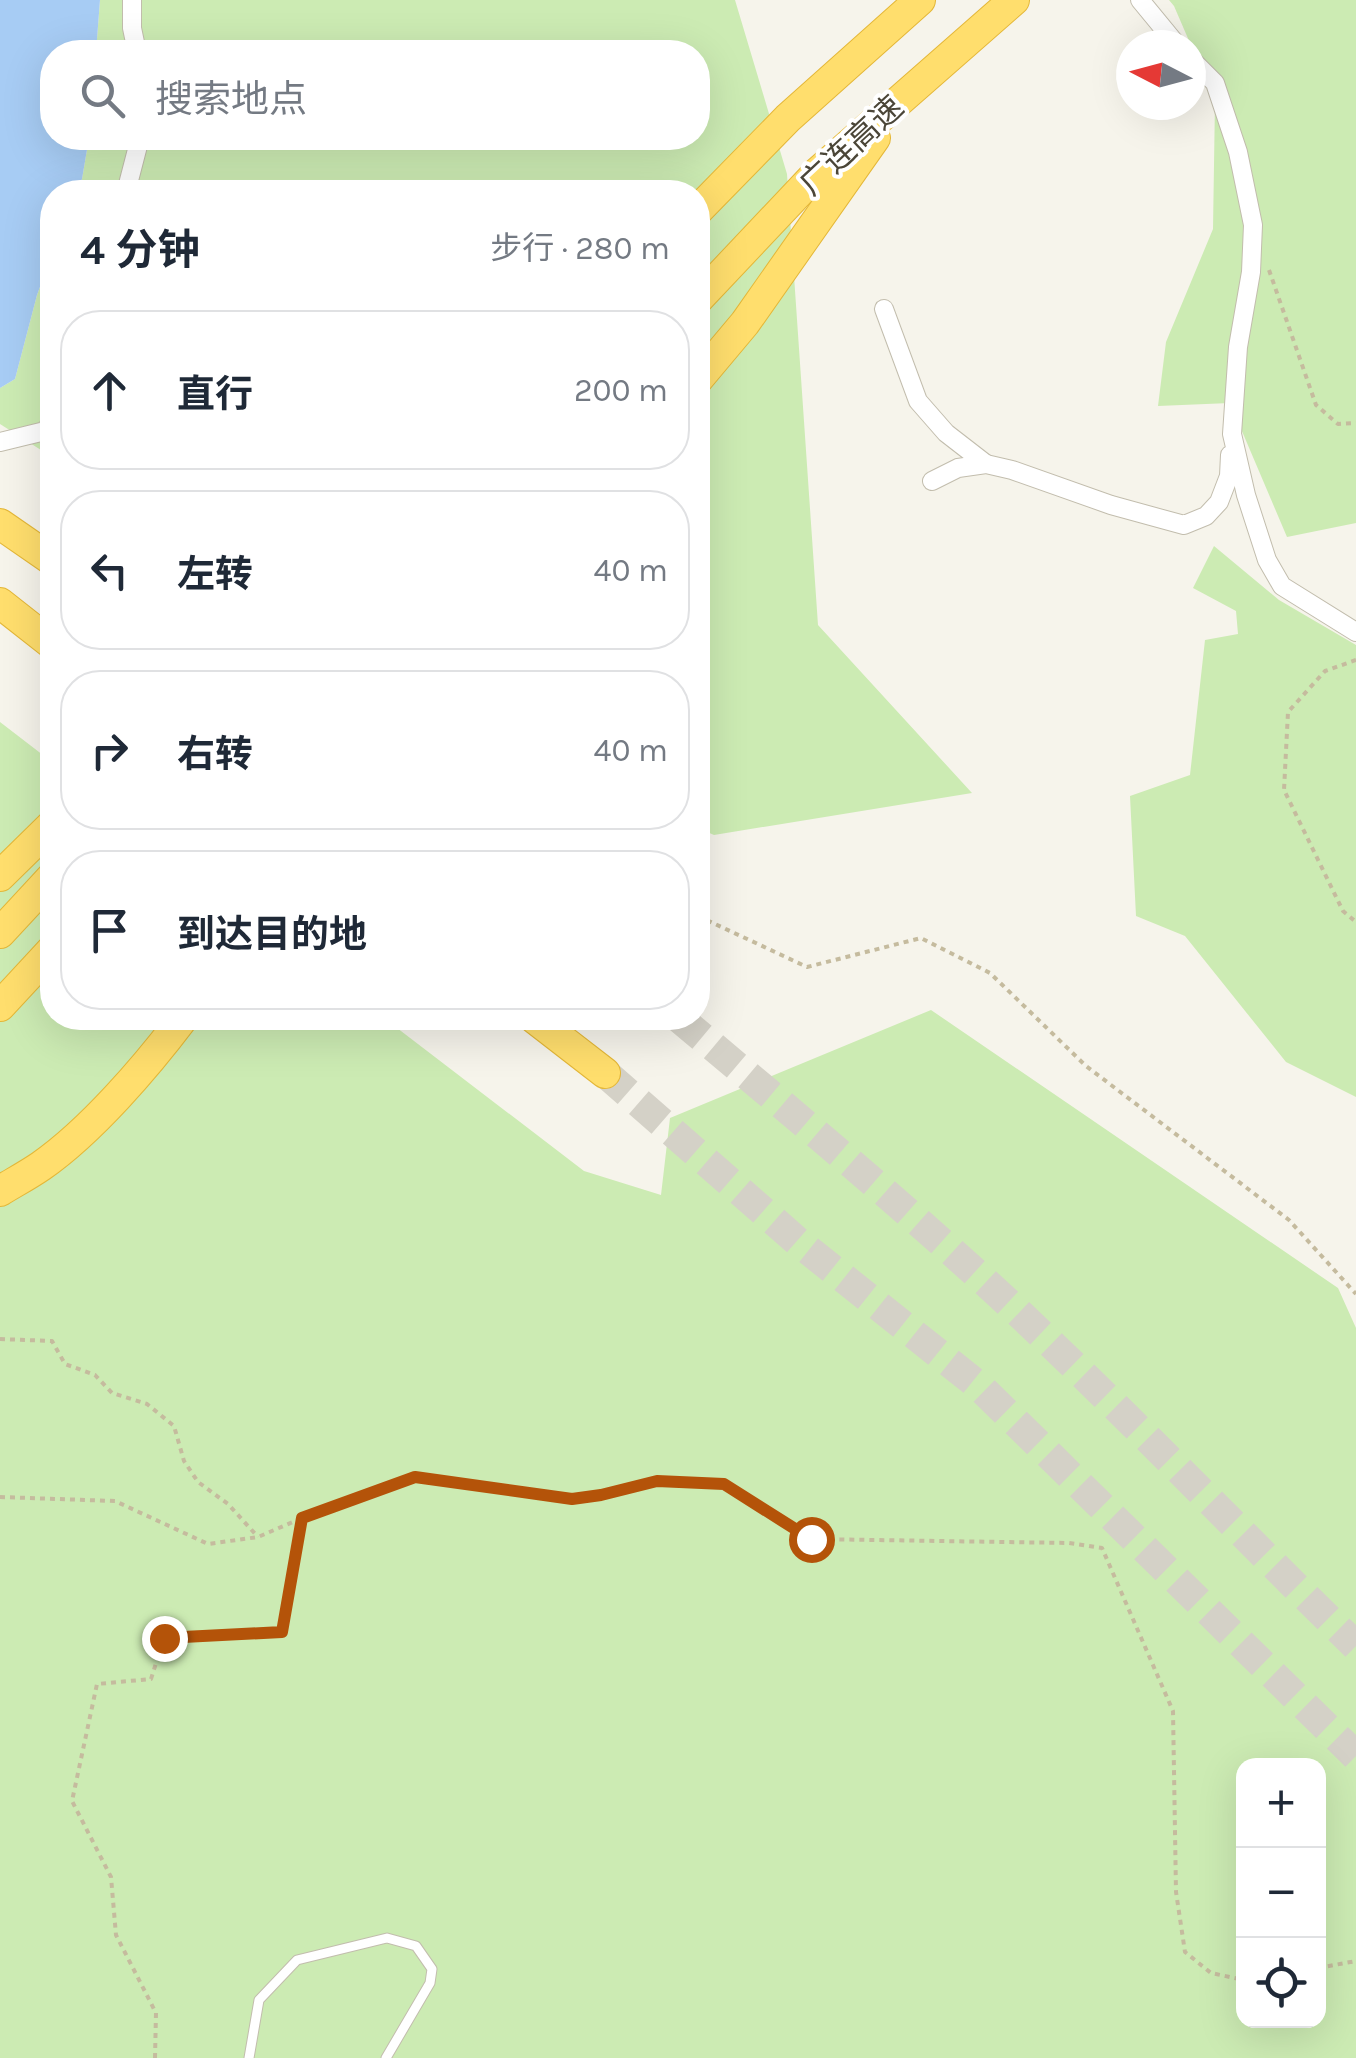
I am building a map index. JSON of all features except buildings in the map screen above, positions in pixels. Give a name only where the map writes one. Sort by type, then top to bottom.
[{"type":"highway","name":"广连高速","points":[[710,198],[788,118],[920,0]]},
{"type":"highway","name":"广连高速","points":[[710,286],[818,173],[1014,0]]},
{"type":"highway","points":[[710,364],[746,324],[905,94]]},
{"type":"highway","points":[[0,524],[40,552]]},
{"type":"highway","points":[[0,603],[40,635]]},
{"type":"highway","points":[[0,876],[40,838]]},
{"type":"highway","points":[[0,933],[40,890]]},
{"type":"highway","points":[[0,1006],[40,963]]},
{"type":"highway","points":[[0,1191],[43,1164],[102,1113],[174,1030]]},
{"type":"highway","points":[[550,1030],[606,1073]]},
{"type":"street","points":[[132,0],[134,40]]},
{"type":"street","points":[[1140,0],[1165,30]]},
{"type":"street","points":[[932,481],[958,468],[986,464],[1184,525],[1206,516],[1219,502],[1228,476],[1253,226],[1238,152],[1214,83],[1206,75]]},
{"type":"street","points":[[129,180],[137,150]]},
{"type":"street","points":[[884,310],[918,401],[946,433],[986,464]]},
{"type":"street","points":[[0,442],[40,429]]},
{"type":"street","points":[[1232,434],[1267,560],[1282,586],[1356,632]]},
{"type":"lane","points":[[249,2058],[259,2000],[297,1960],[386,1938],[416,1946],[432,1969],[430,1983],[386,2058]]},
{"type":"path","points":[[1252,257],[1270,271],[1316,405],[1338,424],[1356,424]]},
{"type":"path","points":[[1356,660],[1325,671],[1288,712],[1284,790],[1343,911],[1356,922]]},
{"type":"path","points":[[710,922],[807,967],[922,938],[990,973],[1086,1066],[1289,1220],[1356,1294]]},
{"type":"path","points":[[0,1340],[52,1341],[65,1364],[96,1375],[112,1393],[147,1404],[174,1426],[184,1461],[198,1482],[228,1504],[258,1537]]},
{"type":"path","points":[[0,1497],[115,1501],[208,1544],[258,1537],[415,1477],[572,1499],[657,1481],[724,1484],[811,1539],[1069,1543],[1102,1548],[1173,1711],[1176,1892],[1185,1952],[1212,1973],[1236,1978]]},
{"type":"path","points":[[155,2058],[156,2013],[116,1935],[110,1876],[72,1801],[97,1684],[151,1679],[164,1638],[282,1632],[302,1518]]},
{"type":"path","points":[[1326,1967],[1356,1962]]},
{"type":"green space","points":[[100,0],[735,0],[787,174],[818,625],[972,793],[710,833],[710,180],[82,180],[87,150],[710,150],[710,40],[97,40]]},
{"type":"green space","points":[[1169,0],[1356,0],[1356,523],[1287,537],[1230,403],[1158,406],[1166,342],[1213,229],[1215,101],[1206,80],[1206,30],[1184,30]]},
{"type":"green space","points":[[40,287],[40,449],[0,424],[0,388],[15,379]]},
{"type":"green space","points":[[1214,546],[1279,600],[1356,645],[1356,1097],[1286,1062],[1185,936],[1136,916],[1130,796],[1190,775],[1205,640],[1238,634],[1236,611],[1193,588]]},
{"type":"green space","points":[[0,722],[40,753],[40,1030],[400,1030],[584,1171],[661,1195],[670,1118],[931,1010],[1338,1288],[1356,1328],[1356,2058],[0,2058]]},
{"type":"water","points":[[0,0],[100,0],[97,40],[40,40],[40,150],[87,150],[82,180],[40,180],[40,287],[15,379],[0,388]]},
{"type":"tunnel","points":[[693,1030],[1005,1300],[1356,1646]]},
{"type":"tunnel","points":[[605,1073],[797,1241],[979,1386],[1356,1756]]},
{"type":"route","points":[[164,1638],[282,1632],[302,1518],[415,1477],[572,1499],[657,1481],[724,1484],[811,1539]]}]
